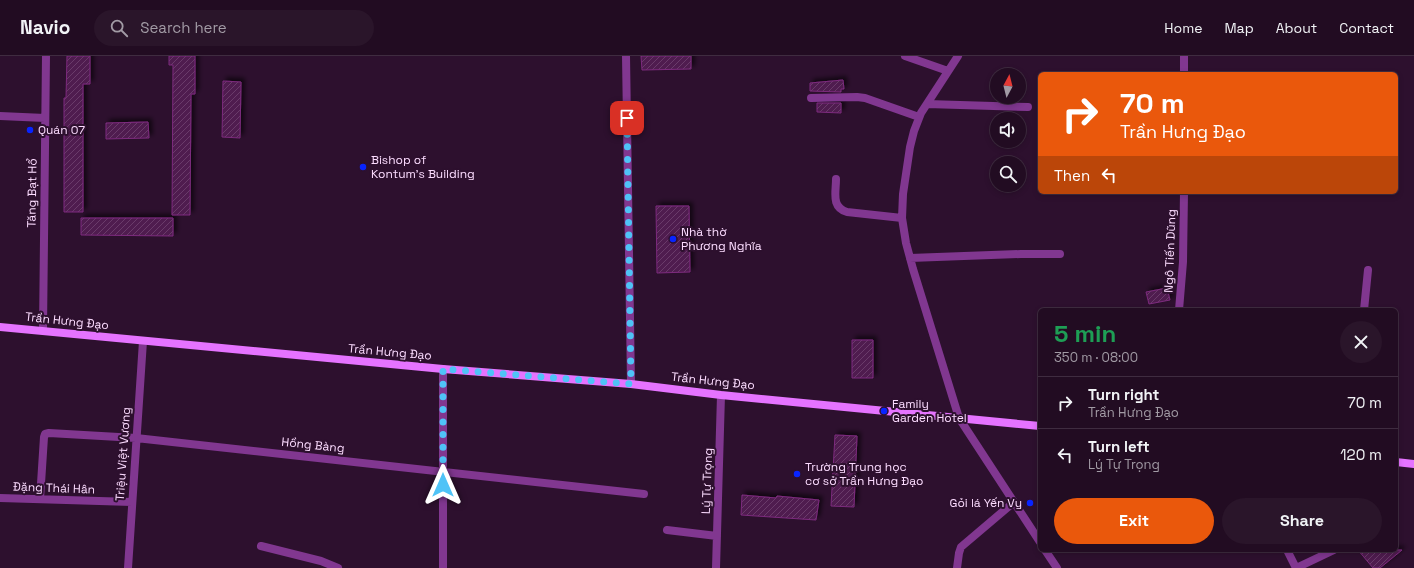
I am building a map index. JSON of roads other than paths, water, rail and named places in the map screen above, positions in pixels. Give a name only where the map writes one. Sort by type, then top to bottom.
[{"type":"street","name":"Tăng Bạt Hổ","points":[[43,330],[46,56]]},
{"type":"street","points":[[626,56],[631,384]]},
{"type":"street","points":[[905,56],[948,71]]},
{"type":"street","points":[[958,56],[919,117],[914,130],[903,194],[902,218],[910,258],[959,418],[1038,539]]},
{"type":"street","points":[[1184,56],[1184,72]]},
{"type":"street","points":[[811,98],[865,98],[919,117]]},
{"type":"street","points":[[927,104],[1028,107]]},
{"type":"street","points":[[0,116],[45,118]]},
{"type":"street","points":[[836,179],[835,202],[841,210],[847,212],[902,218]]},
{"type":"street","name":"Ngô Tiến Dũng","points":[[1179,308],[1183,262],[1184,194]]},
{"type":"street","points":[[910,258],[1060,254]]},
{"type":"street","points":[[1364,308],[1368,270]]},
{"type":"street","name":"Trần Hưng Đạo","points":[[0,327],[443,369],[631,384],[721,395],[1038,426]]},
{"type":"street","name":"Triệu Việt Vương","points":[[128,568],[143,341]]},
{"type":"street","points":[[443,369],[443,568]]},
{"type":"street","name":"Lý Tự Trọng","points":[[716,568],[721,395]]},
{"type":"street","name":"Hồng Bàng","points":[[40,499],[44,437],[45,434],[49,433],[136,438],[644,494]]},
{"type":"street","points":[[1398,462],[1414,464]]},
{"type":"street","name":"Đặng Thái Hân","points":[[0,498],[132,502]]},
{"type":"street","points":[[957,568],[959,553],[962,547],[1014,502]]},
{"type":"street","points":[[667,530],[717,536]]},
{"type":"street","points":[[261,546],[321,561],[338,568]]},
{"type":"street","points":[[1046,552],[1057,568]]},
{"type":"street","points":[[1288,552],[1296,568],[1330,552]]},
{"type":"place","name":"Quán 07","points":[[30,130]]},
{"type":"place","name":"Bishop of Kontum's Building","points":[[363,167]]},
{"type":"place","name":"Nhà thờ Phương Nghĩa","points":[[673,239]]},
{"type":"place","name":"Family Garden Hotel","points":[[884,411]]},
{"type":"place","name":"Trường Trung học cơ sở Trần Hưng Đạo","points":[[797,474]]},
{"type":"place","name":"Gỏi lá Yến Vy","points":[[1030,503]]}]
